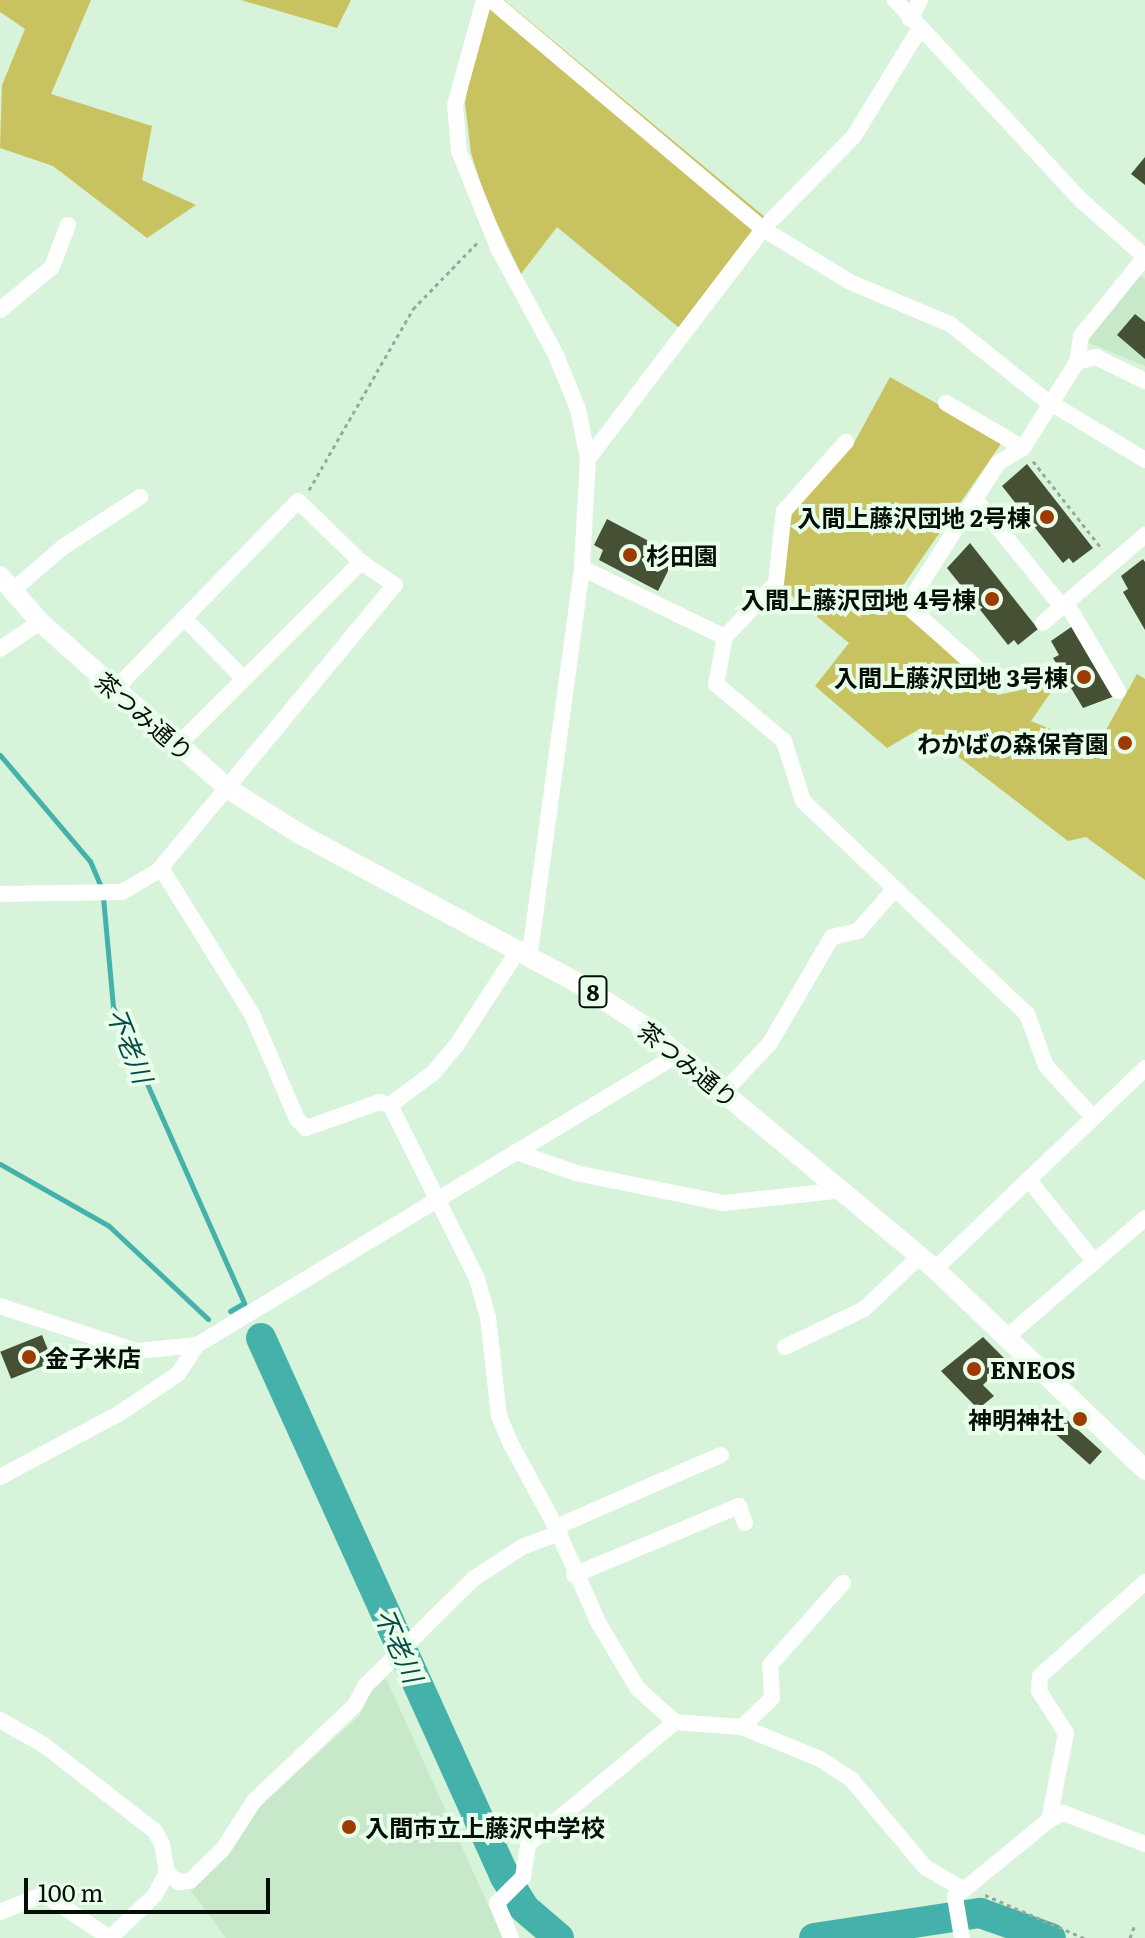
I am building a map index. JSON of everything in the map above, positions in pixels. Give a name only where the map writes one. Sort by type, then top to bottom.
[{"type":"main road","name":"茶つみ通り","points":[[6,583],[40,622],[230,790],[300,834],[524,952],[609,1001],[928,1262],[1145,1470]]},
{"type":"street","points":[[390,1105],[433,1073],[524,952],[582,568],[588,459],[578,409],[555,353],[490,230],[459,151],[455,105],[484,0]]},
{"type":"street","points":[[491,0],[763,229],[850,282],[950,324],[1052,404],[1145,460]]},
{"type":"street","points":[[895,0],[1082,201],[1145,257],[1081,336],[1077,362],[1052,404],[1023,448],[998,463],[907,605],[995,684]]},
{"type":"street","points":[[588,459],[763,229],[854,136],[915,24],[920,0]]},
{"type":"street","points":[[0,310],[52,267],[68,225]]},
{"type":"street","points":[[1077,362],[1096,357],[1145,381]]},
{"type":"street","points":[[946,403],[1023,448]]},
{"type":"street","points":[[846,442],[784,511],[776,583],[725,637],[716,684],[784,741],[803,801],[893,891],[1027,1014],[1046,1066],[1092,1116]]},
{"type":"street","points":[[6,583],[140,497]]},
{"type":"street","points":[[975,499],[1064,605],[1118,691]]},
{"type":"street","points":[[0,894],[43,890],[91,895],[122,892],[161,868],[230,790],[260,743],[395,585],[361,562],[298,501],[187,621],[114,690]]},
{"type":"street","points":[[1043,623],[1144,543]]},
{"type":"street","points":[[178,745],[361,562]]},
{"type":"street","points":[[582,568],[725,637]]},
{"type":"street","points":[[187,621],[244,679]]},
{"type":"street","points":[[0,649],[40,622]]},
{"type":"street","points":[[161,868],[252,1014],[300,1125],[311,1128],[380,1102],[390,1105],[440,1199],[483,1297],[499,1416],[558,1530],[574,1575],[638,1689],[675,1722],[742,1727],[783,1740],[851,1779],[926,1868],[959,1893]]},
{"type":"street","points":[[724,1092],[770,1043],[832,937],[858,931],[893,891]]},
{"type":"street","points":[[0,1306],[137,1351],[197,1345],[677,1055]]},
{"type":"street","points":[[785,1347],[864,1309],[928,1262],[1028,1179],[1145,1068]]},
{"type":"street","points":[[516,1152],[576,1173],[724,1203],[843,1190]]},
{"type":"street","points":[[1028,1179],[1094,1261]]},
{"type":"street","points":[[1008,1336],[1145,1218]]},
{"type":"street","points":[[0,1477],[120,1413],[178,1374],[197,1345]]},
{"type":"street","points":[[0,1720],[44,1745],[155,1831],[167,1873],[179,1882],[190,1881],[223,1849],[254,1801],[473,1579],[522,1547],[721,1455]]},
{"type":"street","points":[[574,1575],[739,1506],[745,1523]]},
{"type":"street","points":[[1049,1820],[1066,1733],[1039,1691],[1040,1676],[1145,1582]]},
{"type":"street","points":[[742,1727],[772,1698],[770,1665],[843,1583]]},
{"type":"street","points":[[511,1938],[497,1903],[523,1877],[528,1844],[675,1722]]},
{"type":"street","points":[[959,1893],[1049,1820],[1063,1813],[1145,1844]]},
{"type":"street","points":[[0,1912],[44,1894],[110,1938],[155,1895],[167,1873]]},
{"type":"street","points":[[959,1893],[962,1938]]},
{"type":"path","points":[[298,501],[320,478],[383,354],[413,309],[490,230]]},
{"type":"path","points":[[1023,448],[1114,565]]},
{"type":"path","points":[[959,1893],[1007,1901],[1084,1938]]},
{"type":"path","points":[[1130,1938],[1134,1927]]},
{"type":"shaded area","points":[[0,0],[91,0],[51,94],[152,126],[142,180],[196,205],[147,238],[53,166],[0,148],[2,85],[25,29],[0,12]]},
{"type":"shaded area","points":[[241,0],[351,0],[337,28]]},
{"type":"shaded area","points":[[493,0],[504,0],[777,227],[683,331],[557,227],[521,274],[486,200],[471,153],[465,103],[474,51]]},
{"type":"shaded area","points":[[1139,274],[1145,279],[1145,366],[1085,341]]},
{"type":"shaded area","points":[[890,377],[1003,441],[891,603],[998,695],[1058,682],[1031,721],[1096,748],[1137,674],[1145,679],[1145,880],[1086,837],[1068,841],[921,728],[887,748],[815,686],[849,643],[781,587],[789,517],[854,443]]},
{"type":"shaded area","name":"入間市立上藤沢中学校","points":[[386,1678],[503,1938],[226,1938],[189,1888],[258,1808],[360,1715],[366,1696]]},
{"type":"building","points":[[1145,157],[1145,185],[1131,174]]},
{"type":"building","points":[[1135,314],[1145,322],[1145,359],[1117,335]]},
{"type":"building","name":"入間上藤沢団地 2号棟","points":[[1027,464],[1093,548],[1073,563],[1069,558],[1063,563],[1002,486]]},
{"type":"building","name":"杉田園","points":[[607,519],[662,548],[656,560],[670,567],[658,591],[599,560],[603,550],[594,545]]},
{"type":"building","name":"入間上藤沢団地 4号棟","points":[[970,543],[1038,629],[1018,645],[1014,640],[1008,645],[947,568]]},
{"type":"building","points":[[1143,559],[1145,630],[1123,592],[1128,589],[1121,576]]},
{"type":"building","name":"入間上藤沢団地 3号棟","points":[[1074,625],[1115,696],[1083,708],[1053,658],[1059,655],[1051,641]]},
{"type":"building","points":[[42,1335],[53,1362],[11,1379],[0,1352]]},
{"type":"building","points":[[983,1337],[1007,1361],[983,1385],[994,1396],[978,1409],[941,1371]]},
{"type":"building","points":[[1067,1420],[1102,1451],[1090,1465],[1055,1433]]},
{"type":"waterway","name":"不老川","points":[[0,755],[90,861],[101,887]]},
{"type":"waterway","name":"不老川","points":[[103,897],[113,1007],[244,1303],[230,1311]]},
{"type":"waterway","points":[[0,1164],[109,1226],[208,1319]]},
{"type":"waterway","name":"不老川","points":[[261,1338],[505,1877],[524,1908],[559,1938]]},
{"type":"waterway","name":"不老川","points":[[814,1938],[980,1913],[1051,1938]]},
{"type":"place","name":"入間上藤沢団地 2号棟","points":[[1047,517]]},
{"type":"place","name":"杉田園","points":[[630,555]]},
{"type":"place","name":"入間上藤沢団地 4号棟","points":[[992,599]]},
{"type":"place","name":"入間上藤沢団地 3号棟","points":[[1084,677]]},
{"type":"place","name":"わかばの森保育園","points":[[1125,743]]},
{"type":"place","name":"金子米店","points":[[29,1357]]},
{"type":"place","name":"ENEOS","points":[[974,1369]]},
{"type":"place","name":"神明神社","points":[[1080,1419]]},
{"type":"place","name":"入間市立上藤沢中学校","points":[[349,1827]]}]
